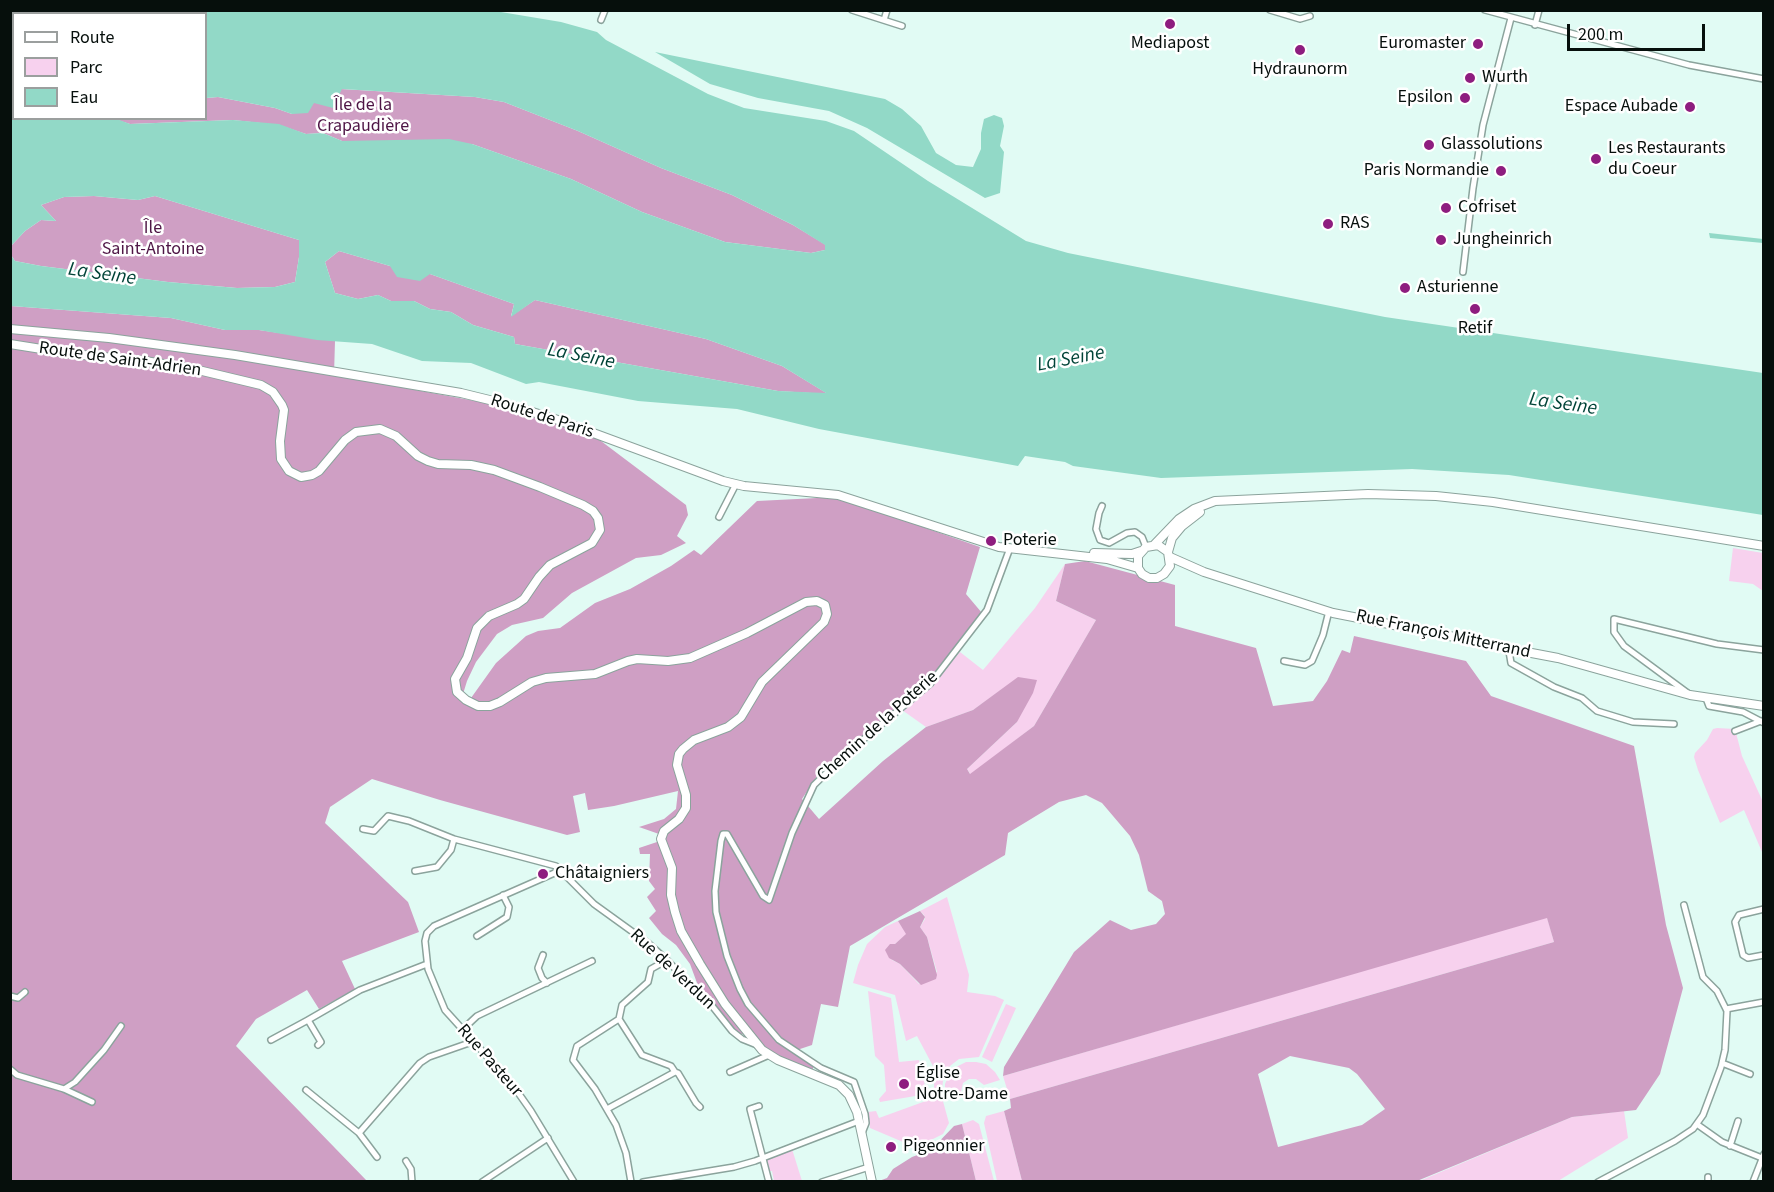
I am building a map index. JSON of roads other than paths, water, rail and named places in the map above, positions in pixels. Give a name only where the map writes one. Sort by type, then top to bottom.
[{"type":"main road","name":"Route de Paris","points":[[10,329],[109,338],[235,355],[461,393],[523,409],[679,466],[736,484],[845,496],[954,534],[1010,548],[1060,553]]},
{"type":"main road","name":"Route de Saint-Adrien","points":[[10,344],[194,369],[261,385],[273,392],[282,405],[284,410],[280,441],[281,459],[289,471],[301,477],[319,471],[345,440],[356,432],[380,429],[396,436],[418,456],[428,461],[438,464],[471,465],[494,470],[540,487],[593,511],[598,518],[600,530],[592,543],[550,565],[524,599],[489,615],[477,628],[467,658],[455,679],[457,692],[466,700],[478,705],[490,706],[532,682],[546,678],[595,674],[637,659],[668,661],[690,658],[747,633],[806,602],[812,600],[822,603],[827,609],[824,622],[762,682],[741,717],[728,727],[694,740],[679,754],[677,765],[686,795],[686,808],[679,819],[664,831],[661,839],[672,868],[671,895],[681,931],[725,1004],[758,1045]]},
{"type":"main road","points":[[1138,568],[1137,560],[1147,548],[1179,519],[1194,509],[1215,501],[1368,494],[1466,498],[1764,546]]},
{"type":"main road","points":[[1166,573],[1170,566],[1169,554],[1172,538],[1194,516],[1205,509],[1233,499]]},
{"type":"main road","points":[[1060,553],[1132,554],[1147,548],[1162,547],[1169,554],[1204,572]]},
{"type":"main road","points":[[1060,553],[1107,560],[1138,568],[1145,575],[1154,578],[1180,568],[1204,572]]},
{"type":"main road","name":"Rue François Mitterrand","points":[[1204,572],[1329,611],[1500,646],[1509,651],[1518,650],[1558,658],[1690,695]]},
{"type":"main road","points":[[1690,695],[1764,706]]},
{"type":"main road","points":[[758,1045],[769,1055],[839,1085],[851,1099],[859,1121],[872,1182]]},
{"type":"street","points":[[601,20],[605,10]]},
{"type":"street","points":[[852,10],[898,27]]},
{"type":"street","points":[[884,20],[887,10]]},
{"type":"street","points":[[1270,10],[1300,19],[1310,16]]},
{"type":"street","points":[[1485,10],[1689,65],[1764,79]]},
{"type":"street","points":[[1535,24],[1539,10]]},
{"type":"street","points":[[1463,272],[1473,182],[1483,124],[1510,18]]},
{"type":"street","points":[[719,517],[736,484]]},
{"type":"street","points":[[1102,506],[1096,529],[1100,540],[1109,543],[1127,532],[1135,532],[1142,537],[1147,548]]},
{"type":"street","name":"Chemin de la Poterie","points":[[862,1133],[866,1123],[865,1114],[854,1082],[820,1068],[779,1040],[748,1004],[740,989],[716,912],[715,891],[721,841],[723,834],[727,834],[763,896],[770,900],[792,832],[814,785],[847,753],[930,684],[987,610],[1010,548]]},
{"type":"street","points":[[1284,661],[1305,664],[1312,661],[1323,635],[1329,611]]},
{"type":"street","points":[[1690,695],[1624,646],[1614,632],[1614,618],[1717,644],[1764,650]]},
{"type":"street","points":[[1509,651],[1511,663],[1544,682],[1581,698],[1597,711],[1633,722],[1674,724]]},
{"type":"street","points":[[1707,698],[1710,706],[1743,712],[1762,722]]},
{"type":"street","points":[[1735,731],[1762,722]]},
{"type":"street","name":"Rue de Verdun","points":[[363,829],[375,831],[388,816],[409,821],[454,839],[551,864],[572,880],[594,904],[648,943],[667,960],[693,988],[710,1002],[732,1031],[742,1039],[758,1045]]},
{"type":"street","points":[[416,871],[437,867],[451,850],[454,839]]},
{"type":"street","points":[[477,936],[507,917],[509,907],[503,895],[559,871]]},
{"type":"street","name":"Rue Pasteur","points":[[503,895],[434,926],[425,941],[428,964],[444,1009],[512,1084],[574,1182]]},
{"type":"street","points":[[1598,1182],[1688,1134],[1698,1125],[1722,1063],[1728,1019],[1726,1009],[1717,992],[1703,977],[1684,905]]},
{"type":"street","points":[[1764,909],[1738,915],[1735,922],[1743,955],[1748,958],[1764,955]]},
{"type":"street","points":[[543,955],[538,968],[542,978],[548,983]]},
{"type":"street","points":[[667,960],[651,969],[648,982],[622,1005],[619,1019],[643,1057],[671,1066],[700,1107]]},
{"type":"street","points":[[462,1030],[477,1016],[592,961]]},
{"type":"street","points":[[272,1040],[360,990],[428,964]]},
{"type":"street","points":[[10,996],[18,998],[25,992]]},
{"type":"street","points":[[1726,1009],[1764,1002]]},
{"type":"street","points":[[619,1019],[575,1047],[573,1055],[575,1065],[595,1089],[621,1138],[631,1182]]},
{"type":"street","points":[[308,1020],[321,1042],[318,1045]]},
{"type":"street","points":[[64,1089],[75,1083],[104,1050],[121,1026]]},
{"type":"street","points":[[359,1133],[420,1063],[429,1057],[472,1042]]},
{"type":"street","points":[[730,1072],[769,1055]]},
{"type":"street","points":[[1722,1063],[1750,1074]]},
{"type":"street","points":[[10,1069],[17,1075],[64,1089],[92,1102]]},
{"type":"street","points":[[607,1109],[675,1072]]},
{"type":"street","points":[[306,1090],[359,1133],[377,1157]]},
{"type":"street","points":[[759,1106],[750,1109],[769,1182]]},
{"type":"street","points":[[643,1182],[734,1167],[859,1121]]},
{"type":"street","points":[[1730,1146],[1738,1121]]},
{"type":"street","points":[[1698,1125],[1730,1146],[1763,1156],[1753,1182]]},
{"type":"street","points":[[482,1182],[548,1138]]},
{"type":"street","points":[[406,1161],[411,1169],[412,1182]]},
{"type":"street","points":[[822,1182],[869,1167]]},
{"type":"water","name":"La Seine","points":[[489,10],[561,22],[597,32],[606,40],[708,94],[744,108],[826,121],[854,131],[928,181],[1026,241],[1068,253],[1385,317],[1763,373],[1763,515],[1509,475],[1412,469],[1161,478],[1073,466],[1065,462],[1025,456],[1018,466],[819,429],[737,409],[638,401],[539,382],[526,384],[471,363],[422,361],[372,344],[317,340],[259,330],[225,330],[171,318],[11,306],[11,255],[15,261],[41,266],[168,282],[237,288],[275,287],[295,282],[299,240],[155,196],[138,200],[94,196],[64,197],[41,205],[56,221],[41,220],[25,231],[11,246],[11,11]],"holes":[[[12,12],[207,12],[207,98],[218,97],[275,108],[292,114],[308,113],[314,103],[333,108],[342,89],[475,97],[504,102],[578,131],[661,168],[732,195],[793,225],[825,245],[825,250],[811,253],[725,242],[642,212],[571,179],[472,144],[449,139],[342,141],[323,133],[306,134],[279,124],[233,120],[130,124],[119,120],[12,120]],[[339,251],[390,266],[397,277],[420,281],[430,274],[514,304],[511,317],[535,300],[706,339],[782,366],[826,393],[778,391],[515,344],[514,337],[473,325],[451,312],[430,309],[414,301],[391,301],[378,295],[358,299],[335,293],[325,262]]]},
{"type":"water","points":[[655,52],[885,99],[902,109],[921,126],[936,153],[956,165],[973,167],[981,149],[984,119],[994,115],[1002,118],[1004,126],[1000,146],[1004,152],[1000,193],[985,198],[867,128],[829,111],[758,98],[710,84]]},
{"type":"water","points":[[1709,233],[1763,239],[1763,243],[1710,238]]},
{"type":"place","name":"Mediapost","points":[[1170,24]]},
{"type":"place","name":"Euromaster","points":[[1478,44]]},
{"type":"place","name":"Hydraunorm","points":[[1300,50]]},
{"type":"place","name":"Wurth","points":[[1470,78]]},
{"type":"place","name":"Epsilon","points":[[1465,98]]},
{"type":"place","name":"Espace Aubade","points":[[1690,107]]},
{"type":"place","name":"Glassolutions","points":[[1429,145]]},
{"type":"place","name":"Les Restaurants du Coeur","points":[[1596,159]]},
{"type":"place","name":"Paris Normandie","points":[[1501,171]]},
{"type":"place","name":"Cofriset","points":[[1446,208]]},
{"type":"place","name":"RAS","points":[[1328,224]]},
{"type":"place","name":"Jungheinrich","points":[[1441,240]]},
{"type":"place","name":"Asturienne","points":[[1405,288]]},
{"type":"place","name":"Retif","points":[[1475,309]]},
{"type":"place","name":"Poterie","points":[[991,541]]},
{"type":"place","name":"Châtaigniers","points":[[543,874]]},
{"type":"place","name":"Église Notre-Dame","points":[[904,1084]]},
{"type":"place","name":"Pigeonnier","points":[[891,1147]]},
{"type":"park label","name":"Île de la Crapaudière","points":[[363,116]]},
{"type":"park label","name":"Île Saint-Antoine","points":[[153,239]]}]
